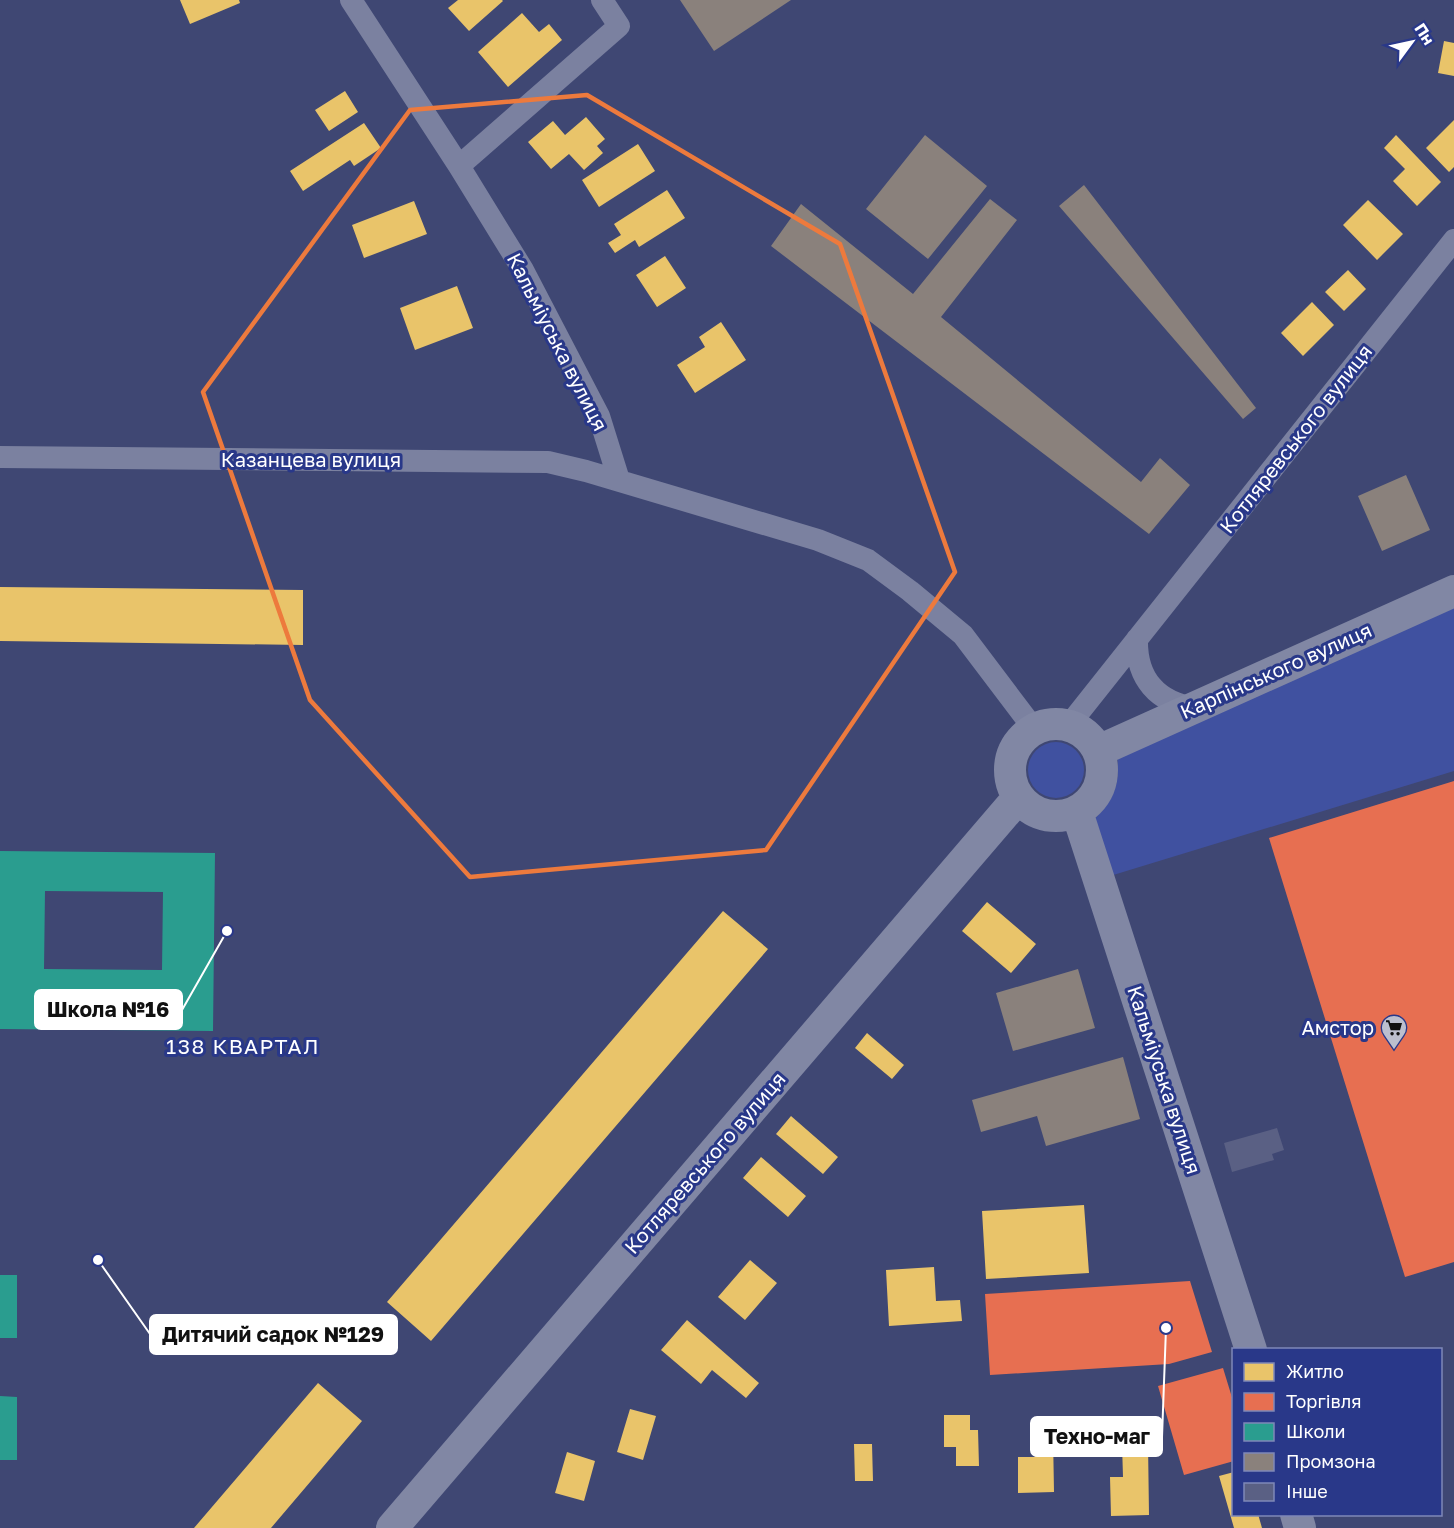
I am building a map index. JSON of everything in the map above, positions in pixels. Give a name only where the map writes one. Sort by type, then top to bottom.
[{"type":"street","name":"Кальміуська вулиця","points":[[351,0],[459,166],[522,270],[599,416],[620,480]]},
{"type":"street","points":[[459,166],[619,26],[602,0]]},
{"type":"street","name":"Котляревського вулиця","points":[[1069,725],[1454,240]]},
{"type":"street","name":"Казанцева вулиця","points":[[0,457],[548,462],[620,480]]},
{"type":"street","points":[[620,480],[818,540],[868,560],[963,635],[1034,729]]},
{"type":"street","name":"Карпінського вулиця","points":[[1098,751],[1454,591]]},
{"type":"street","points":[[1137,639],[1139,664],[1151,687],[1171,702],[1196,708]]},
{"type":"street","points":[[1051,723],[1069,725],[1086,735],[1098,751],[1102,762],[1100,786],[1095,796],[1077,812],[1056,817],[1045,816],[1035,812],[1018,798],[1010,777],[1009,765],[1017,744],[1034,729],[1051,723]]},
{"type":"street","name":"Котляревського вулиця","points":[[392,1528],[1018,798]]},
{"type":"street","name":"Кальміуська вулиця","points":[[1077,812],[1250,1348]]},
{"type":"highlighted area","points":[[587,95],[840,244],[955,572],[766,850],[470,877],[310,700],[203,392],[410,110]]},
{"type":"shaded area","points":[[1454,608],[1454,771],[1110,876],[1092,821],[1105,807],[1114,792],[1118,775],[1117,756]]},
{"type":"shaded area","points":[[1056,742],[1067,744],[1076,750],[1082,759],[1084,770],[1082,781],[1076,790],[1067,796],[1056,798],[1045,796],[1036,790],[1030,781],[1028,770],[1030,759],[1036,750],[1045,744]]},
{"type":"building: Житло","points":[[180,0],[239,0],[240,3],[190,24]]},
{"type":"building: Житло","points":[[458,0],[503,1],[469,31],[448,8]]},
{"type":"building: Житло","points":[[522,13],[539,32],[549,24],[562,40],[508,87],[478,52]]},
{"type":"building: Житло","points":[[1444,41],[1454,43],[1454,76],[1438,73]]},
{"type":"building: Житло","points":[[345,91],[358,112],[329,131],[315,110]]},
{"type":"building: Житло","points":[[586,117],[605,139],[597,146],[603,153],[584,170],[569,154],[551,169],[528,142],[553,121],[565,135]]},
{"type":"building: Житло","points":[[1454,120],[1454,167],[1449,172],[1426,148]]},
{"type":"building: Житло","points":[[364,123],[381,148],[354,166],[350,160],[303,191],[290,171]]},
{"type":"building: Житло","points":[[1396,135],[1441,182],[1417,206],[1393,181],[1405,169],[1384,148]]},
{"type":"building: Житло","points":[[638,144],[655,171],[599,207],[582,180]]},
{"type":"building: Житло","points":[[667,190],[685,218],[639,247],[635,240],[615,253],[608,243],[621,235],[614,224]]},
{"type":"building: Житло","points":[[1368,200],[1403,234],[1377,260],[1343,225]]},
{"type":"building: Житло","points":[[414,201],[427,234],[364,258],[352,225]]},
{"type":"building: Житло","points":[[665,256],[686,288],[657,307],[636,275]]},
{"type":"building: Житло","points":[[1348,270],[1366,289],[1344,311],[1325,292]]},
{"type":"building: Житло","points":[[457,286],[473,328],[415,350],[400,308]]},
{"type":"building: Житло","points":[[1312,302],[1334,325],[1303,356],[1281,333]]},
{"type":"building: Житло","points":[[721,322],[746,360],[695,393],[677,365],[705,347],[699,337]]},
{"type":"building: Житло","points":[[0,587],[303,590],[303,645],[0,641]]},
{"type":"building: Житло","points":[[987,902],[1036,944],[1011,973],[962,931]]},
{"type":"building: Житло","points":[[723,911],[768,949],[431,1341],[387,1302]]},
{"type":"building: Житло","points":[[867,1033],[904,1065],[892,1079],[855,1048]]},
{"type":"building: Житло","points":[[791,1116],[838,1157],[823,1174],[776,1134]]},
{"type":"building: Житло","points":[[761,1157],[806,1196],[788,1217],[743,1178]]},
{"type":"building: Житло","points":[[1084,1205],[1089,1273],[986,1279],[982,1211]]},
{"type":"building: Житло","points":[[750,1260],[777,1283],[745,1320],[718,1297]]},
{"type":"building: Житло","points":[[934,1267],[936,1301],[960,1300],[962,1321],[889,1326],[886,1270]]},
{"type":"building: Житло","points":[[687,1320],[759,1383],[746,1398],[712,1370],[701,1384],[661,1350]]},
{"type":"building: Житло","points":[[318,1383],[362,1421],[271,1528],[194,1528]]},
{"type":"building: Житло","points":[[630,1409],[656,1416],[643,1460],[617,1452]]},
{"type":"building: Житло","points":[[944,1415],[970,1415],[970,1430],[978,1430],[979,1466],[956,1466],[956,1447],[944,1447]]},
{"type":"building: Житло","points":[[1034,1435],[1053,1435],[1054,1492],[1018,1493],[1018,1457],[1035,1457]]},
{"type":"building: Житло","points":[[1148,1443],[1149,1515],[1111,1516],[1110,1477],[1123,1477],[1122,1444]]},
{"type":"building: Житло","points":[[854,1444],[872,1444],[873,1481],[855,1481]]},
{"type":"building: Житло","points":[[567,1452],[595,1461],[584,1501],[555,1493]]},
{"type":"building: Житло","points":[[1232,1473],[1232,1516],[1259,1516],[1262,1528],[1234,1528],[1219,1476]]},
{"type":"building: Торгівля","name":"Амстор","points":[[1454,781],[1454,1262],[1405,1277],[1269,838]]},
{"type":"building: Торгівля","points":[[1190,1281],[1212,1352],[1169,1364],[990,1375],[985,1294]]},
{"type":"building: Торгівля","points":[[1223,1368],[1232,1397],[1232,1462],[1184,1475],[1158,1386]]},
{"type":"building: Школи","points":[[0,851],[215,853],[213,1031],[0,1029]],"holes":[[[45,891],[163,892],[162,970],[44,969]]]},
{"type":"building: Школи","points":[[0,1275],[17,1275],[17,1338],[0,1338]]},
{"type":"building: Школи","points":[[0,1396],[17,1397],[17,1460],[0,1460]]},
{"type":"building: Промзона","points":[[680,0],[791,0],[714,51]]},
{"type":"building: Промзона","points":[[925,135],[987,186],[928,259],[866,209]]},
{"type":"building: Промзона","points":[[1084,185],[1256,408],[1243,419],[1059,206]]},
{"type":"building: Промзона","points":[[990,199],[1017,220],[941,317],[1141,482],[1160,458],[1190,485],[1149,534],[771,246],[801,204],[913,294]]},
{"type":"building: Промзона","points":[[1406,475],[1430,530],[1382,551],[1358,496]]},
{"type":"building: Промзона","points":[[1078,969],[1095,1028],[1013,1051],[996,993]]},
{"type":"building: Промзона","points":[[1123,1057],[1140,1119],[1046,1146],[1037,1116],[981,1132],[972,1100]]},
{"type":"building: Інше","points":[[1277,1128],[1284,1150],[1272,1154],[1274,1160],[1232,1172],[1224,1143]]},
{"type":"place","name":"Школа №16","points":[[227,931]]},
{"type":"place","name":"Амстор","points":[[1394,1051]]},
{"type":"place","name":"Дитячий садок №129","points":[[98,1260]]},
{"type":"place","name":"Техно-маг","points":[[1166,1328]]},
{"type":"district","name":"138 КВАРТАЛ","points":[[243,1047]]}]
